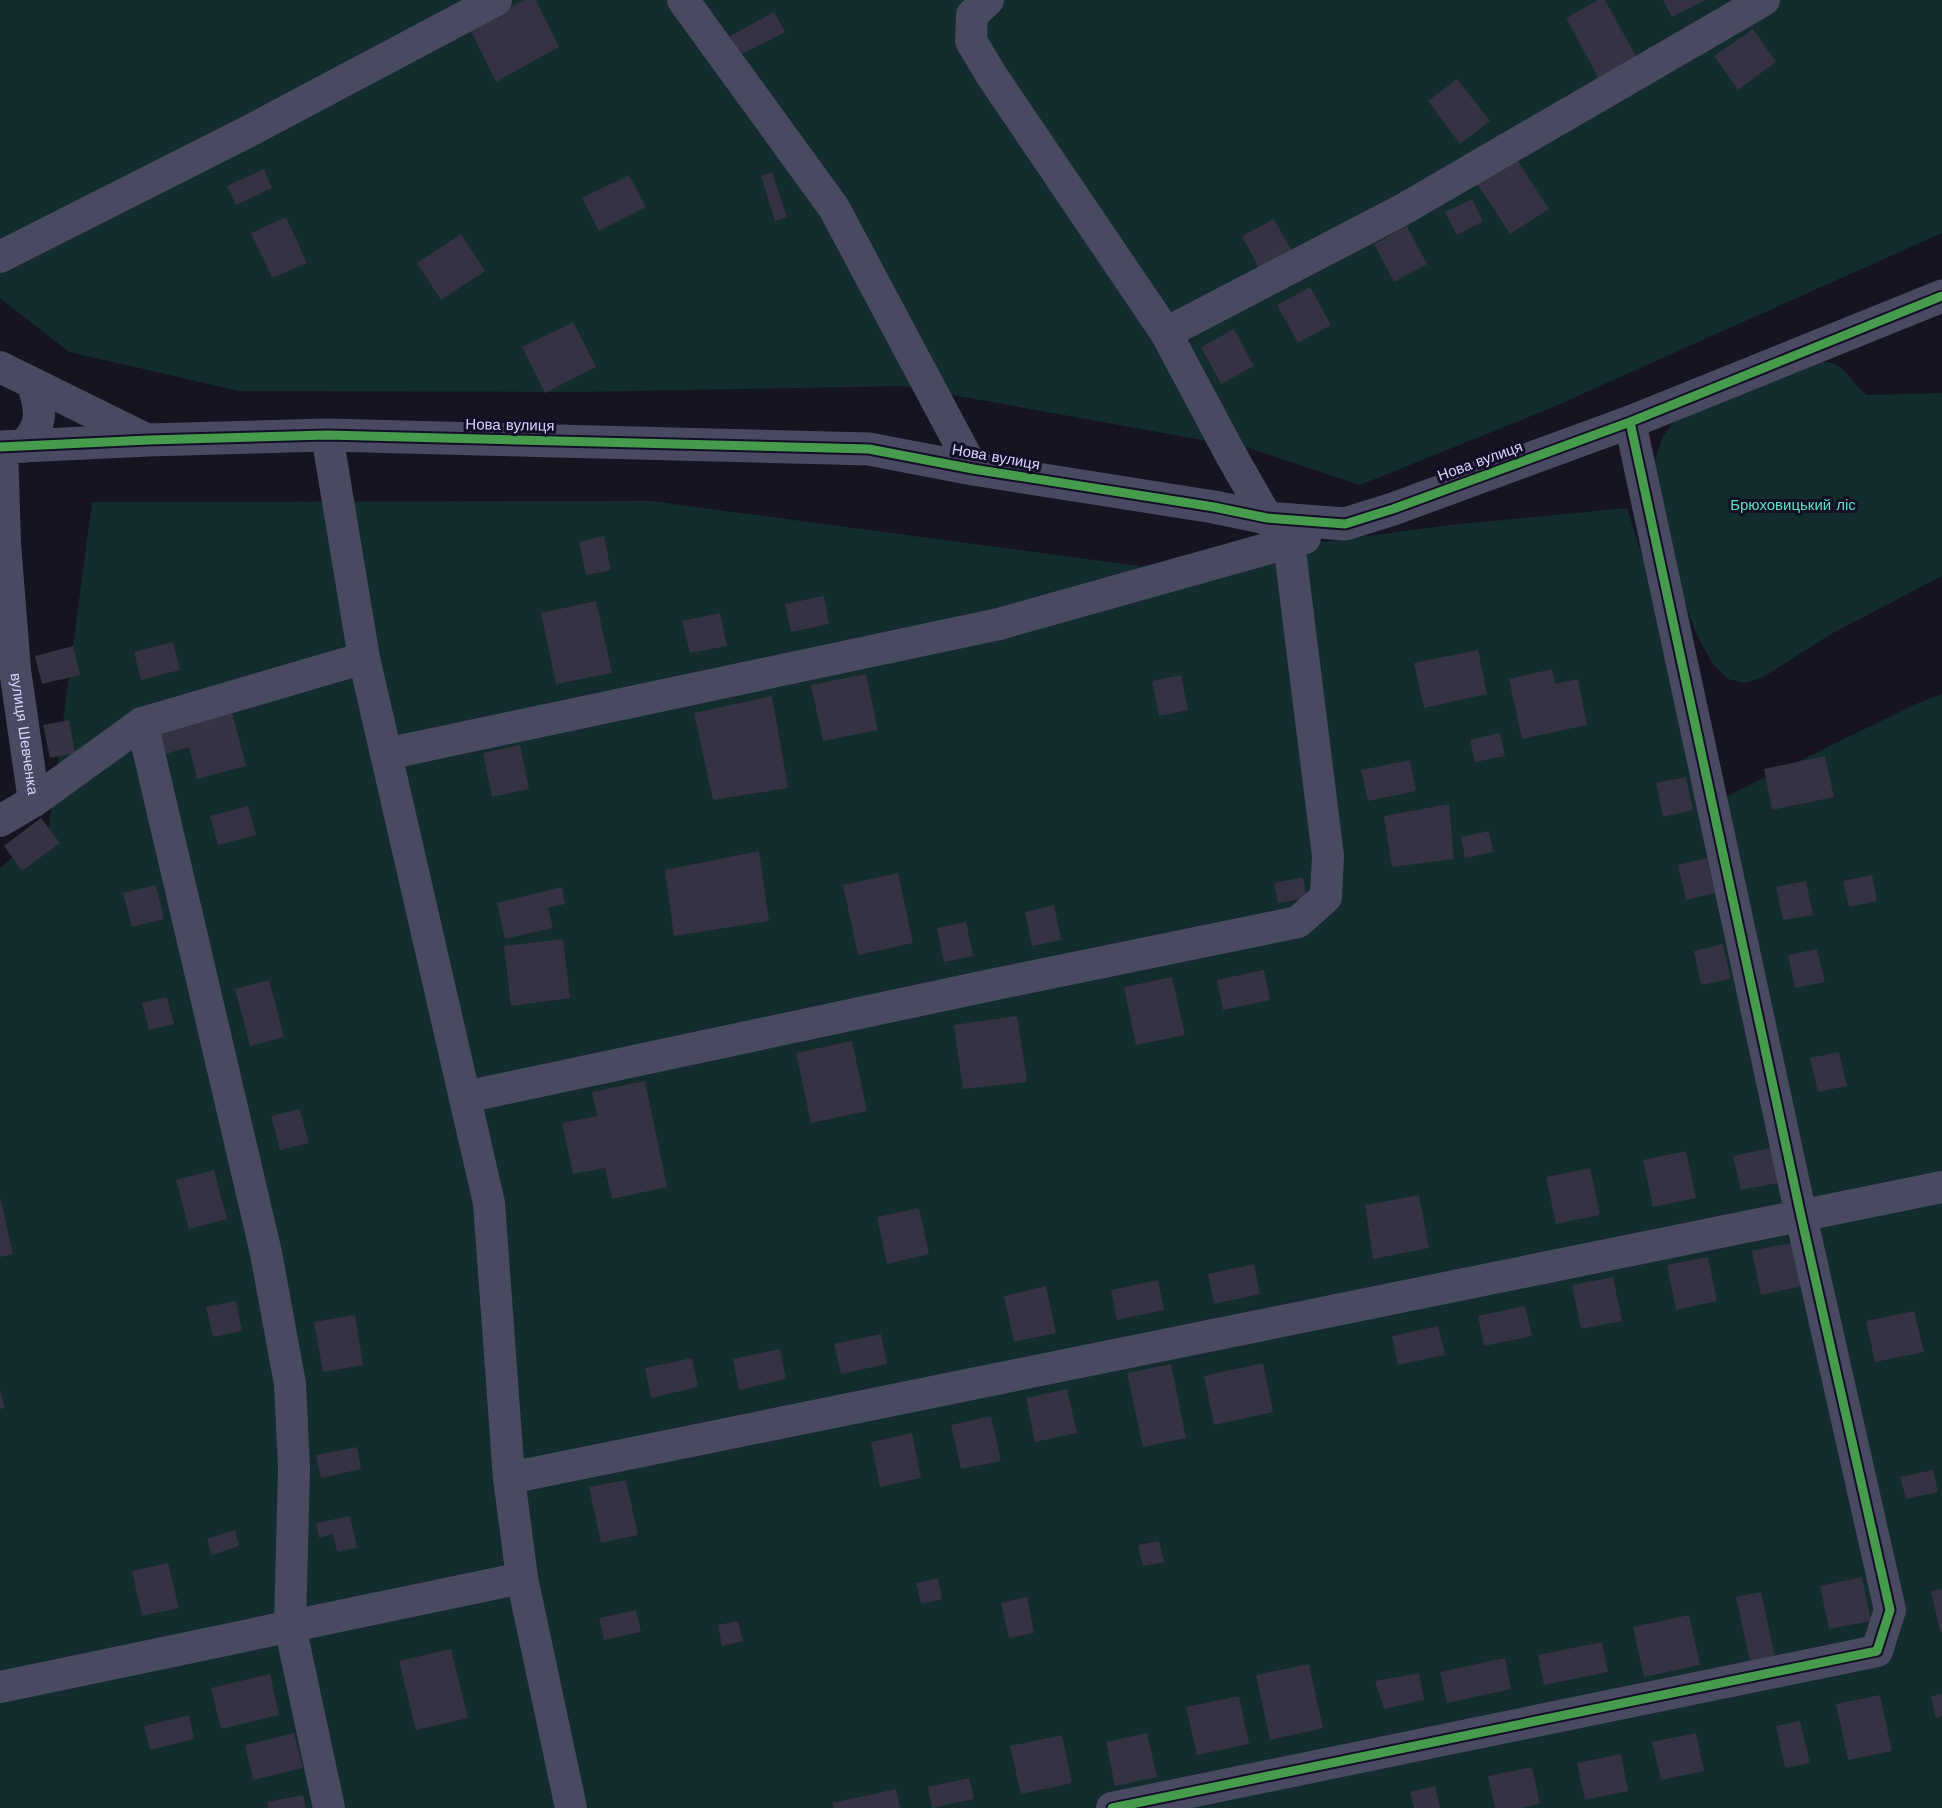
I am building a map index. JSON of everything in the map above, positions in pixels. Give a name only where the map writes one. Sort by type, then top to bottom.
[{"type":"street","points":[[0,257],[252,129],[496,0]]},
{"type":"street","points":[[683,0],[834,208],[973,469]]},
{"type":"street","points":[[465,1097],[979,987],[1298,922],[1326,897],[1328,856],[1289,543],[1267,518],[1166,333],[992,76],[971,41],[972,15],[988,0]]},
{"type":"street","points":[[1166,333],[1402,210],[1764,0]]},
{"type":"street","name":"Нова вулиця","points":[[8,447],[327,435],[869,449],[973,469],[1214,507],[1267,518],[1345,524],[1630,422],[1942,296]]},
{"type":"street","name":"Нова вулиця","points":[[0,367],[148,440]]},
{"type":"street","points":[[8,447],[33,436],[39,422],[40,407],[33,384]]},
{"type":"street","points":[[1112,1808],[1877,1651],[1890,1610],[1801,1216],[1630,422]]},
{"type":"street","points":[[327,435],[364,658],[489,1203],[509,1478],[522,1578],[571,1808]]},
{"type":"street","name":"вулиця Шевченка","points":[[0,820],[34,801],[15,670],[5,543],[8,447]]},
{"type":"street","points":[[387,754],[999,624],[1289,543],[1345,524]]},
{"type":"street","points":[[34,801],[142,723],[364,658]]},
{"type":"street","points":[[142,723],[266,1253],[290,1384],[294,1468],[291,1626],[329,1808]]},
{"type":"street","points":[[509,1478],[1942,1187]]},
{"type":"street","points":[[0,1687],[522,1578]]},
{"type":"green space","points":[[0,0],[1942,0],[1942,233],[1544,411],[1360,485],[1252,449],[903,386],[581,392],[239,391],[69,352],[0,298]]},
{"type":"green space","name":"Брюховицький ліс","points":[[1820,361],[1833,363],[1840,367],[1867,395],[1942,393],[1942,576],[1831,634],[1762,678],[1744,683],[1728,679],[1712,663],[1696,633],[1678,584],[1655,491],[1655,460],[1663,436],[1677,418]]},
{"type":"green space","points":[[651,501],[1140,566],[1450,525],[1627,508],[1721,799],[1916,704],[1942,694],[1942,1808],[0,1808],[0,868],[49,827],[92,502]]},
{"type":"building","points":[[524,0],[536,0],[559,47],[496,82],[470,29]]},
{"type":"building","points":[[1598,0],[1605,0],[1637,58],[1599,79],[1566,18]]},
{"type":"building","points":[[1663,0],[1705,0],[1672,17]]},
{"type":"building","points":[[774,12],[785,32],[740,55],[730,36]]},
{"type":"building","points":[[1753,29],[1776,62],[1738,90],[1714,56]]},
{"type":"building","points":[[1457,79],[1490,121],[1460,144],[1428,101]]},
{"type":"building","points":[[1515,157],[1549,209],[1510,234],[1476,182]]},
{"type":"building","points":[[264,169],[272,188],[236,205],[227,186]]},
{"type":"building","points":[[772,172],[787,217],[775,221],[761,176]]},
{"type":"building","points":[[629,175],[646,207],[599,231],[582,198]]},
{"type":"building","points":[[1472,199],[1483,221],[1457,235],[1445,212]]},
{"type":"building","points":[[286,217],[307,263],[272,278],[251,233]]},
{"type":"building","points":[[1274,219],[1294,255],[1261,272],[1242,236]]},
{"type":"building","points":[[1407,226],[1427,264],[1394,282],[1374,244]]},
{"type":"building","points":[[461,234],[485,271],[441,300],[417,263]]},
{"type":"building","points":[[1310,287],[1331,325],[1298,343],[1277,305]]},
{"type":"building","points":[[573,322],[596,367],[545,393],[522,347]]},
{"type":"building","points":[[1234,329],[1254,366],[1221,384],[1201,347]]},
{"type":"building","points":[[604,536],[611,570],[586,575],[579,542]]},
{"type":"building","points":[[824,596],[829,624],[791,632],[785,604]]},
{"type":"building","points":[[596,601],[612,673],[556,684],[541,613]]},
{"type":"building","points":[[720,613],[727,646],[690,653],[682,621]]},
{"type":"building","points":[[173,642],[180,670],[141,680],[134,652]]},
{"type":"building","points":[[73,646],[80,675],[42,684],[35,656]]},
{"type":"building","points":[[1478,650],[1487,694],[1424,708],[1414,663]]},
{"type":"building","points":[[1552,669],[1555,684],[1578,679],[1587,725],[1522,739],[1509,679]]},
{"type":"building","points":[[866,674],[878,730],[823,741],[811,685]]},
{"type":"building","points":[[1181,675],[1188,710],[1159,716],[1152,681]]},
{"type":"building","points":[[772,696],[788,788],[713,800],[694,713]]},
{"type":"building","points":[[231,708],[246,766],[197,779],[189,747],[159,756],[153,730]]},
{"type":"building","points":[[69,720],[75,753],[50,758],[43,725]]},
{"type":"building","points":[[1500,733],[1505,756],[1475,762],[1470,740]]},
{"type":"building","points":[[520,745],[529,789],[492,797],[483,753]]},
{"type":"building","points":[[1825,756],[1834,797],[1772,810],[1764,769]]},
{"type":"building","points":[[1410,760],[1416,791],[1368,801],[1361,770]]},
{"type":"building","points":[[1686,777],[1693,810],[1663,817],[1656,783]]},
{"type":"building","points":[[1449,804],[1454,859],[1392,867],[1384,816]]},
{"type":"building","points":[[248,806],[256,835],[218,845],[210,816]]},
{"type":"building","points":[[41,818],[60,843],[22,871],[4,846]]},
{"type":"building","points":[[1489,831],[1493,852],[1465,858],[1461,837]]},
{"type":"building","points":[[759,851],[769,921],[674,936],[665,870]]},
{"type":"building","points":[[1707,858],[1715,893],[1686,900],[1678,865]]},
{"type":"building","points":[[898,873],[913,943],[858,955],[843,885]]},
{"type":"building","points":[[1872,875],[1877,901],[1849,907],[1843,881]]},
{"type":"building","points":[[1303,877],[1307,898],[1278,903],[1274,883]]},
{"type":"building","points":[[1806,881],[1813,915],[1783,920],[1776,887]]},
{"type":"building","points":[[156,885],[164,919],[132,927],[123,893]]},
{"type":"building","points":[[562,887],[565,904],[548,908],[553,928],[505,939],[497,903]]},
{"type":"building","points":[[1054,905],[1061,940],[1032,946],[1025,912]]},
{"type":"building","points":[[966,922],[973,956],[944,962],[937,928]]},
{"type":"building","points":[[563,939],[570,998],[511,1006],[504,946]]},
{"type":"building","points":[[1723,944],[1731,979],[1701,985],[1694,951]]},
{"type":"building","points":[[1817,949],[1825,982],[1795,988],[1788,955]]},
{"type":"building","points":[[1264,970],[1270,1000],[1223,1010],[1217,980]]},
{"type":"building","points":[[1172,977],[1185,1035],[1136,1045],[1124,987]]},
{"type":"building","points":[[269,980],[284,1037],[250,1046],[235,989]]},
{"type":"building","points":[[167,997],[174,1024],[149,1030],[142,1003]]},
{"type":"building","points":[[1017,1016],[1027,1082],[963,1089],[954,1025]]},
{"type":"building","points":[[852,1041],[867,1111],[811,1123],[796,1053]]},
{"type":"building","points":[[1839,1052],[1847,1086],[1818,1092],[1810,1058]]},
{"type":"building","points":[[645,1081],[667,1187],[612,1199],[605,1168],[573,1174],[562,1123],[597,1116],[592,1092]]},
{"type":"building","points":[[300,1109],[309,1143],[280,1150],[271,1116]]},
{"type":"building","points":[[1775,1147],[1783,1182],[1741,1190],[1733,1156]]},
{"type":"building","points":[[1686,1151],[1696,1198],[1653,1207],[1643,1160]]},
{"type":"building","points":[[1590,1168],[1600,1215],[1556,1224],[1546,1177]]},
{"type":"building","points":[[214,1170],[227,1219],[189,1229],[176,1180]]},
{"type":"building","points":[[1419,1195],[1429,1248],[1373,1259],[1365,1205]]},
{"type":"building","points":[[0,1197],[13,1254],[0,1257]]},
{"type":"building","points":[[919,1208],[929,1254],[887,1264],[877,1217]]},
{"type":"building","points":[[1794,1242],[1803,1286],[1761,1295],[1752,1251]]},
{"type":"building","points":[[1708,1257],[1717,1301],[1676,1310],[1667,1265]]},
{"type":"building","points":[[1254,1264],[1260,1294],[1214,1304],[1208,1274]]},
{"type":"building","points":[[1613,1277],[1622,1321],[1581,1329],[1572,1285]]},
{"type":"building","points":[[1158,1280],[1164,1310],[1117,1320],[1111,1290]]},
{"type":"building","points":[[1046,1286],[1056,1333],[1014,1342],[1004,1296]]},
{"type":"building","points":[[236,1301],[242,1331],[213,1337],[206,1307]]},
{"type":"building","points":[[1525,1306],[1532,1336],[1484,1346],[1478,1316]]},
{"type":"building","points":[[1914,1311],[1924,1352],[1875,1362],[1866,1321]]},
{"type":"building","points":[[355,1315],[363,1365],[323,1372],[314,1322]]},
{"type":"building","points":[[1438,1326],[1445,1355],[1398,1365],[1392,1336]]},
{"type":"building","points":[[881,1334],[887,1364],[841,1374],[834,1344]]},
{"type":"building","points":[[780,1349],[786,1379],[739,1390],[733,1359]]},
{"type":"building","points":[[692,1358],[698,1387],[651,1398],[645,1368]]},
{"type":"building","points":[[1263,1363],[1273,1412],[1214,1425],[1204,1376]]},
{"type":"building","points":[[1171,1364],[1186,1438],[1143,1447],[1127,1373]]},
{"type":"building","points":[[1067,1389],[1077,1433],[1035,1442],[1026,1398]]},
{"type":"building","points":[[0,1391],[5,1408],[0,1409]]},
{"type":"building","points":[[991,1416],[1001,1461],[961,1469],[951,1425]]},
{"type":"building","points":[[912,1433],[921,1478],[880,1487],[871,1442]]},
{"type":"building","points":[[357,1447],[361,1469],[321,1478],[316,1455]]},
{"type":"building","points":[[1933,1470],[1938,1492],[1906,1499],[1900,1477]]},
{"type":"building","points":[[626,1480],[638,1535],[601,1543],[589,1487]]},
{"type":"building","points":[[350,1516],[357,1548],[337,1552],[333,1534],[319,1538],[316,1523]]},
{"type":"building","points":[[235,1530],[239,1546],[212,1555],[207,1539]]},
{"type":"building","points":[[1159,1541],[1164,1562],[1143,1566],[1138,1545]]},
{"type":"building","points":[[168,1563],[179,1608],[142,1616],[132,1571]]},
{"type":"building","points":[[1862,1577],[1871,1621],[1829,1629],[1820,1586]]},
{"type":"building","points":[[938,1578],[942,1599],[921,1604],[916,1583]]},
{"type":"building","points":[[1942,1589],[1942,1632],[1940,1632],[1931,1591]]},
{"type":"building","points":[[1761,1592],[1775,1657],[1750,1662],[1736,1597]]},
{"type":"building","points":[[1027,1597],[1034,1633],[1009,1638],[1001,1603]]},
{"type":"building","points":[[636,1610],[641,1632],[604,1640],[599,1618]]},
{"type":"building","points":[[1689,1615],[1700,1665],[1644,1677],[1633,1627]]},
{"type":"building","points":[[738,1621],[743,1641],[722,1646],[718,1625]]},
{"type":"building","points":[[1602,1642],[1608,1672],[1544,1685],[1538,1655]]},
{"type":"building","points":[[451,1649],[468,1718],[416,1730],[399,1661]]},
{"type":"building","points":[[1505,1658],[1511,1689],[1447,1703],[1440,1672]]},
{"type":"building","points":[[1309,1664],[1323,1728],[1270,1740],[1256,1675]]},
{"type":"building","points":[[1419,1673],[1424,1700],[1384,1709],[1375,1681]]},
{"type":"building","points":[[270,1674],[279,1715],[221,1729],[211,1688]]},
{"type":"building","points":[[1942,1694],[1942,1716],[1936,1718],[1931,1696]]},
{"type":"building","points":[[1880,1695],[1892,1751],[1848,1760],[1836,1704]]},
{"type":"building","points":[[1239,1696],[1249,1744],[1197,1755],[1186,1707]]},
{"type":"building","points":[[189,1715],[194,1739],[150,1750],[144,1726]]},
{"type":"building","points":[[1800,1721],[1810,1763],[1785,1768],[1776,1726]]},
{"type":"building","points":[[294,1733],[303,1768],[253,1780],[245,1745]]},
{"type":"building","points":[[1147,1733],[1157,1777],[1115,1786],[1106,1742]]},
{"type":"building","points":[[1696,1733],[1704,1771],[1661,1780],[1652,1742]]},
{"type":"building","points":[[1062,1735],[1072,1783],[1021,1794],[1010,1746]]},
{"type":"building","points":[[1621,1754],[1628,1791],[1585,1800],[1577,1763]]},
{"type":"building","points":[[1532,1767],[1540,1804],[1522,1808],[1495,1808],[1488,1776]]},
{"type":"building","points":[[969,1778],[974,1799],[932,1808],[928,1787]]},
{"type":"building","points":[[1435,1786],[1440,1808],[1414,1808],[1410,1792]]},
{"type":"building","points":[[896,1789],[900,1808],[834,1808],[832,1803]]},
{"type":"building","points":[[303,1795],[306,1808],[268,1808],[267,1802]]},
{"type":"cycle path","points":[[0,447],[327,435],[869,449],[973,469],[1214,507],[1267,518],[1345,524],[1393,509],[1630,422],[1942,296]]},
{"type":"cycle path","points":[[1112,1808],[1877,1651],[1890,1610],[1801,1216],[1630,422]]}]
